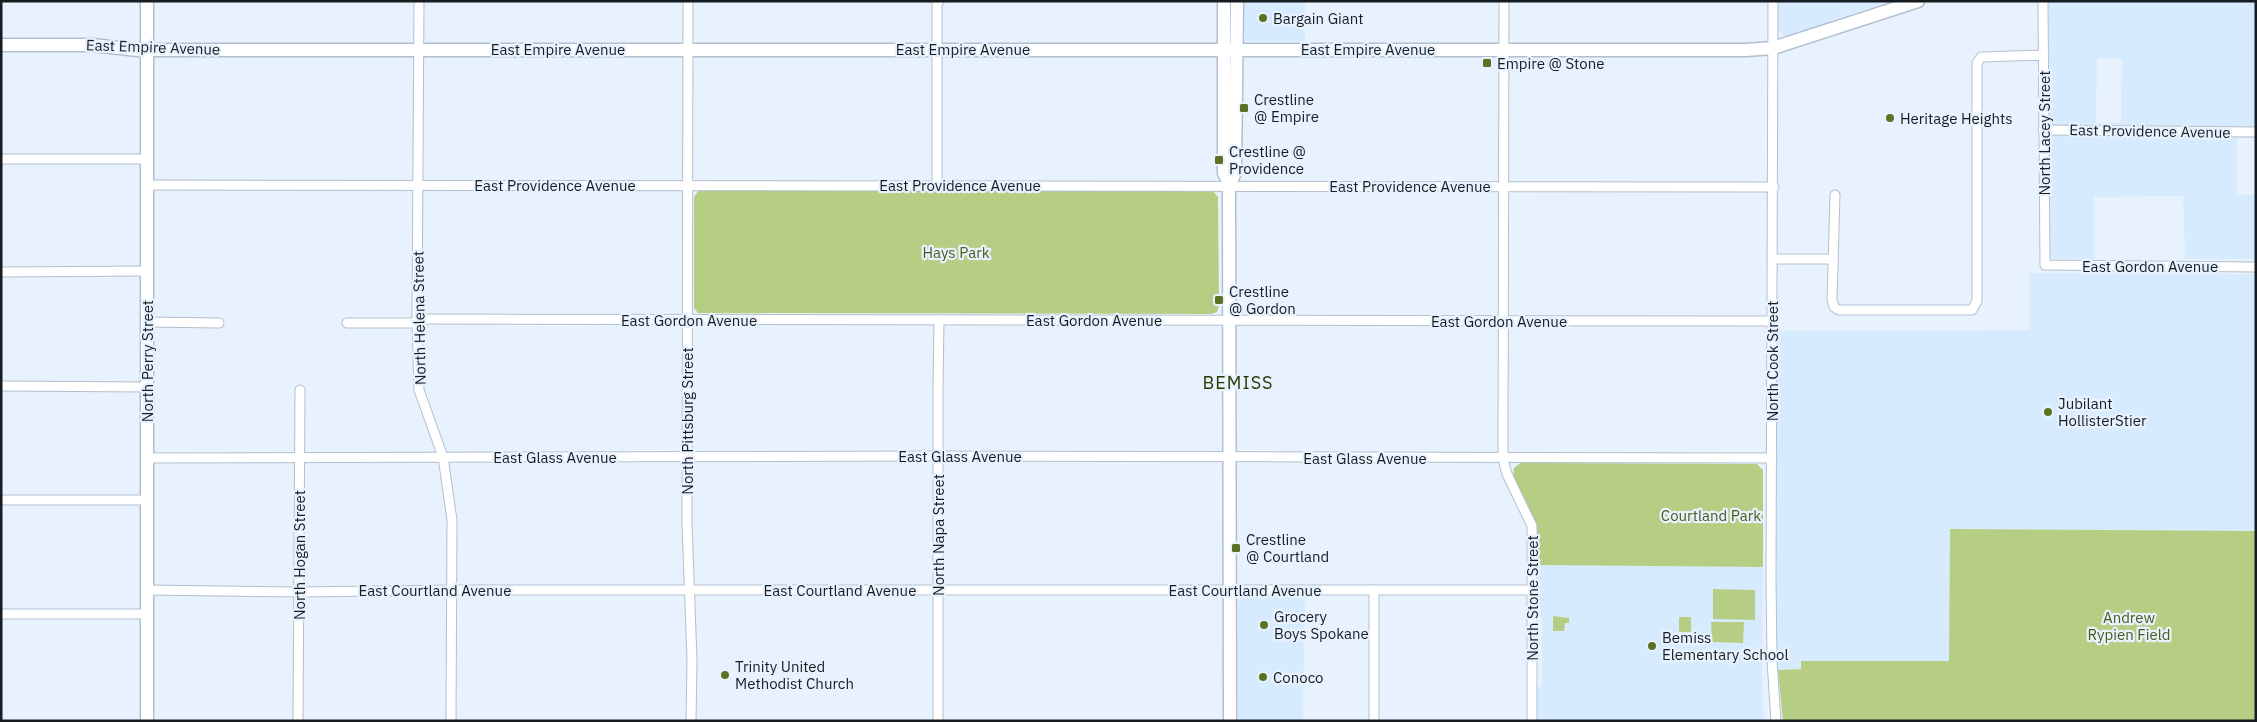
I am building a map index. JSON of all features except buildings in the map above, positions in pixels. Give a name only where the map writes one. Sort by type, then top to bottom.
[{"type":"street","name":"North Perry Street","points":[[147,1],[147,721]]},
{"type":"street","name":"North Helena Street","points":[[419,1],[417,321],[419,390],[443,457],[452,520],[451,721]]},
{"type":"street","name":"North Pittsburg Street","points":[[688,1],[686,321],[689,590],[692,660],[691,721]]},
{"type":"street","points":[[937,185],[937,4],[939,1]]},
{"type":"street","points":[[1224,1],[1224,173],[1230,185]]},
{"type":"street","points":[[1230,721],[1230,185],[1235,172],[1237,1]]},
{"type":"street","name":"North Stone Street","points":[[1504,1],[1504,459],[1507,474],[1532,526],[1532,721]]},
{"type":"street","name":"North Cook Street","points":[[1773,1],[1772,661],[1776,721]]},
{"type":"street","name":"East Empire Avenue","points":[[1,45],[92,45],[147,50],[1746,50],[1773,48],[1918,1]]},
{"type":"street","name":"North Lacey Street","points":[[2043,1],[2045,265]]},
{"type":"street","points":[[1835,194],[1832,300],[1834,307],[1839,310],[1972,310],[1977,301],[1977,63],[1981,57],[2044,55]]},
{"type":"street","name":"East Providence Avenue","points":[[2043,130],[2256,132]]},
{"type":"street","points":[[1,160],[147,160]]},
{"type":"street","name":"East Providence Avenue","points":[[147,185],[687,184],[1774,187]]},
{"type":"street","points":[[1773,259],[1833,259]]},
{"type":"street","name":"East Gordon Avenue","points":[[2045,265],[2256,267]]},
{"type":"street","points":[[1,272],[147,271]]},
{"type":"street","name":"East Gordon Avenue","points":[[347,323],[417,321],[940,320],[1772,321]]},
{"type":"street","name":"North Napa Street","points":[[938,721],[937,590],[939,525],[937,456],[940,320]]},
{"type":"street","points":[[147,322],[219,323]]},
{"type":"street","points":[[1,386],[147,387]]},
{"type":"street","name":"North Hogan Street","points":[[298,721],[300,390]]},
{"type":"street","name":"East Glass Avenue","points":[[147,458],[1229,456],[1504,459],[1772,458]]},
{"type":"street","points":[[1,500],[147,500]]},
{"type":"street","name":"East Courtland Avenue","points":[[148,590],[299,592],[452,590],[1532,590]]},
{"type":"street","points":[[1374,590],[1374,721]]},
{"type":"street","points":[[1,614],[148,614]]},
{"type":"shaded area","points":[[1242,1],[1305,1],[1305,41],[1247,41],[1242,34]]},
{"type":"shaded area","points":[[1777,1],[1892,1],[1835,19],[1815,29],[1791,36],[1783,35],[1779,31],[1777,24]]},
{"type":"shaded area","points":[[2048,1],[2256,1],[2256,138],[2237,138],[2237,195],[2256,195],[2256,259],[2185,259],[2183,196],[2094,197],[2094,259],[2055,259],[2051,256],[2048,252]],"holes":[[[2097,59],[2122,59],[2121,123],[2096,123]]]},
{"type":"shaded area","points":[[2030,273],[2256,274],[2256,531],[1950,529],[1949,661],[1801,661],[1801,669],[1778,670],[1776,656],[1777,331],[2030,330]]},
{"type":"shaded area","name":"Bemiss Elementary School","points":[[1537,565],[1763,567],[1762,673],[1764,721],[1537,721],[1537,692],[1542,682],[1542,619],[1537,611]]},
{"type":"shaded area","points":[[1246,595],[1305,595],[1303,721],[1238,721],[1238,603],[1240,598]]},
{"type":"green space","name":"Hays Park","points":[[698,191],[1213,191],[1218,197],[1219,306],[1217,312],[1211,314],[698,313],[694,308],[694,197]]},
{"type":"green space","name":"Courtland Park","points":[[1523,461],[1536,463],[1757,464],[1763,470],[1763,567],[1537,565],[1535,527],[1529,509],[1516,485],[1513,473],[1514,468]]},
{"type":"green space","name":"Andrew Rypien Field","points":[[1950,529],[2256,531],[2256,721],[1783,721],[1778,670],[1801,669],[1801,661],[1949,661]]},
{"type":"green space","points":[[1713,589],[1755,590],[1755,620],[1713,619]]},
{"type":"green space","points":[[1553,616],[1569,618],[1569,623],[1565,623],[1564,631],[1553,631]]},
{"type":"green space","points":[[1679,617],[1691,617],[1691,632],[1679,632]]},
{"type":"green space","points":[[1711,622],[1744,622],[1743,643],[1712,642]]},
{"type":"place","name":"Bargain Giant","points":[[1263,18]]},
{"type":"place","name":"Empire @ Stone","points":[[1487,63]]},
{"type":"place","name":"Crestline @ Empire","points":[[1244,108]]},
{"type":"place","name":"Heritage Heights","points":[[1890,118]]},
{"type":"place","name":"Crestline @ Providence","points":[[1219,160]]},
{"type":"place","name":"Crestline @ Gordon","points":[[1219,300]]},
{"type":"place","name":"Jubilant HollisterStier","points":[[2048,412]]},
{"type":"place","name":"Crestline @ Courtland","points":[[1236,548]]},
{"type":"place","name":"Grocery Boys Spokane","points":[[1264,625]]},
{"type":"place","name":"Bemiss Elementary School","points":[[1652,646]]},
{"type":"place","name":"Trinity United Methodist Church","points":[[725,675]]},
{"type":"place","name":"Conoco","points":[[1263,677]]},
{"type":"district","name":"BEMISS","points":[[1238,382]]}]
